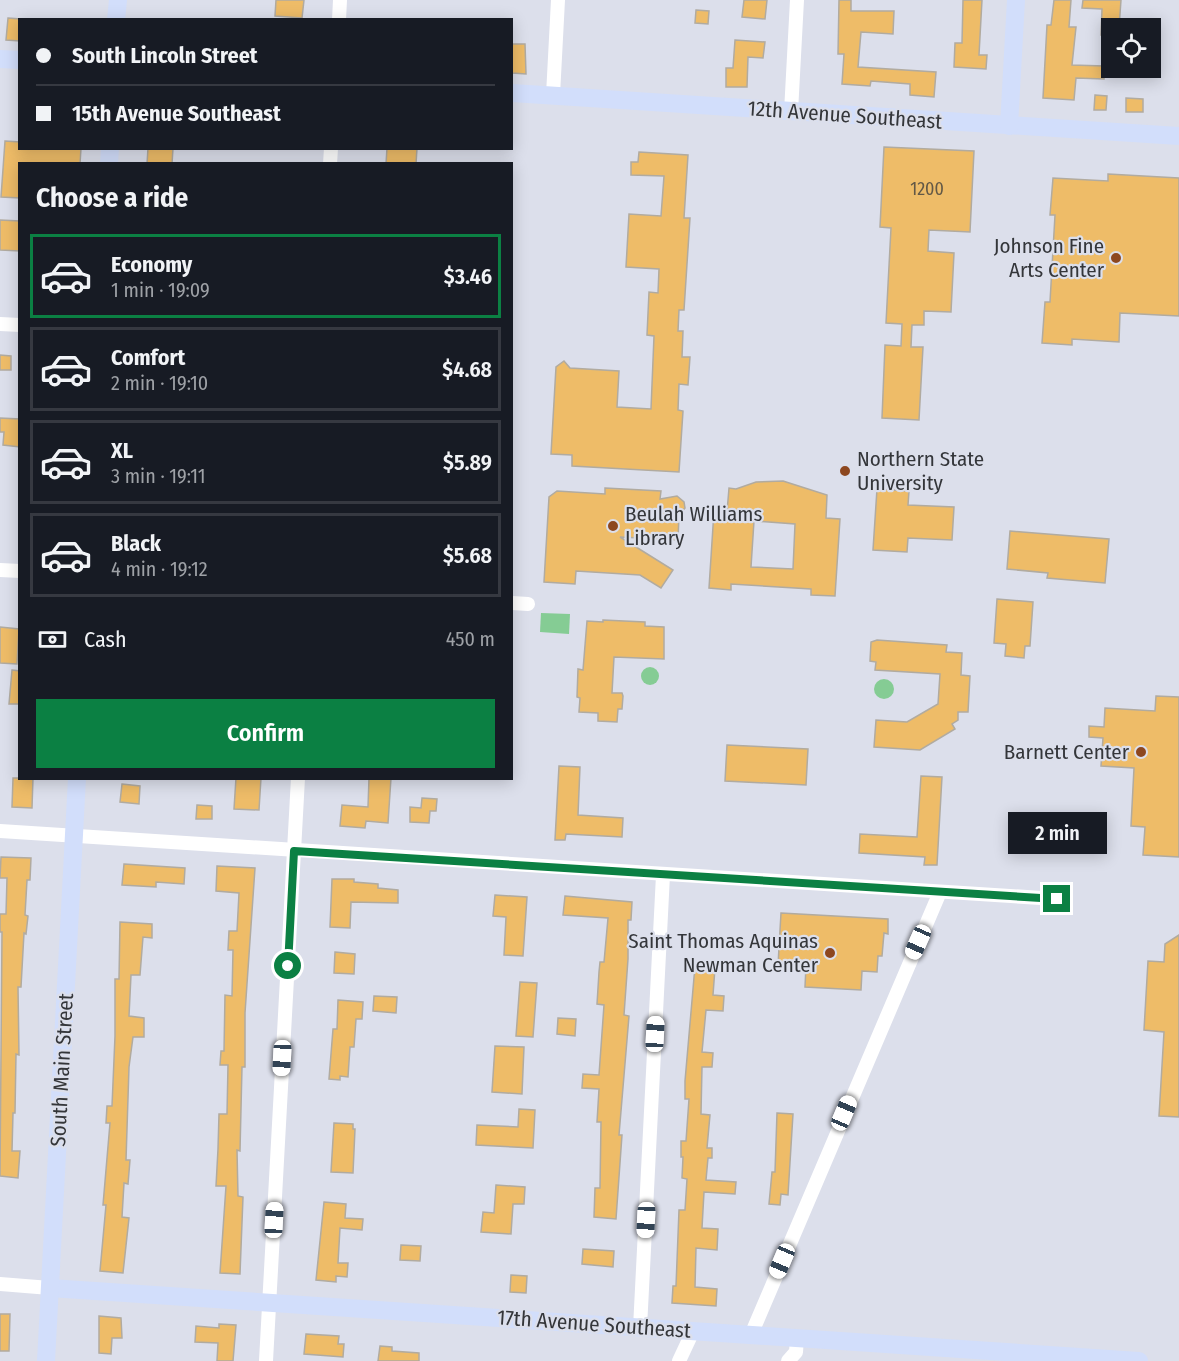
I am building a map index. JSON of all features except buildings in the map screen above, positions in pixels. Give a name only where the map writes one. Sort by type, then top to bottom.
[{"type":"street","points":[[116,18],[118,0]]},
{"type":"street","points":[[339,18],[340,0]]},
{"type":"street","points":[[553,95],[558,0]]},
{"type":"street","points":[[791,112],[797,0]]},
{"type":"street","points":[[1009,126],[1016,0]]},
{"type":"street","points":[[0,59],[18,60]]},
{"type":"street","name":"12th Avenue Southeast","points":[[513,93],[1179,136]]},
{"type":"street","points":[[0,324],[18,325]]},
{"type":"street","points":[[0,570],[18,571]]},
{"type":"street","points":[[513,603],[528,604]]},
{"type":"street","name":"South Main Street","points":[[46,1361],[77,780]]},
{"type":"street","points":[[266,1361],[298,780]]},
{"type":"street","points":[[0,831],[1057,899]]},
{"type":"street","points":[[640,1328],[663,875]]},
{"type":"street","points":[[751,1335],[940,892]]},
{"type":"street","points":[[0,1284],[50,1288]]},
{"type":"street","name":"17th Avenue Southeast","points":[[50,1288],[1139,1361]]},
{"type":"street","points":[[679,1361],[693,1331]]},
{"type":"street","points":[[788,1361],[796,1352],[797,1338]]},
{"type":"green space","points":[[541,613],[570,614],[569,634],[540,632]]},
{"type":"green space","points":[[650,667],[656,670],[659,676],[656,682],[650,685],[644,682],[641,676],[644,670]]},
{"type":"green space","points":[[884,679],[891,682],[894,689],[891,696],[884,699],[877,696],[874,689],[877,682]]},
{"type":"place","name":"Johnson Fine Arts Center","points":[[1116,258]]},
{"type":"place","name":"Northern State University","points":[[845,471]]},
{"type":"place","name":"Beulah Williams Library","points":[[613,526]]},
{"type":"place","name":"Barnett Center","points":[[1141,752]]},
{"type":"place","name":"Saint Thomas Aquinas Newman Center","points":[[830,953]]},
{"type":"route","points":[[288,966],[294,851],[1057,899]]}]
